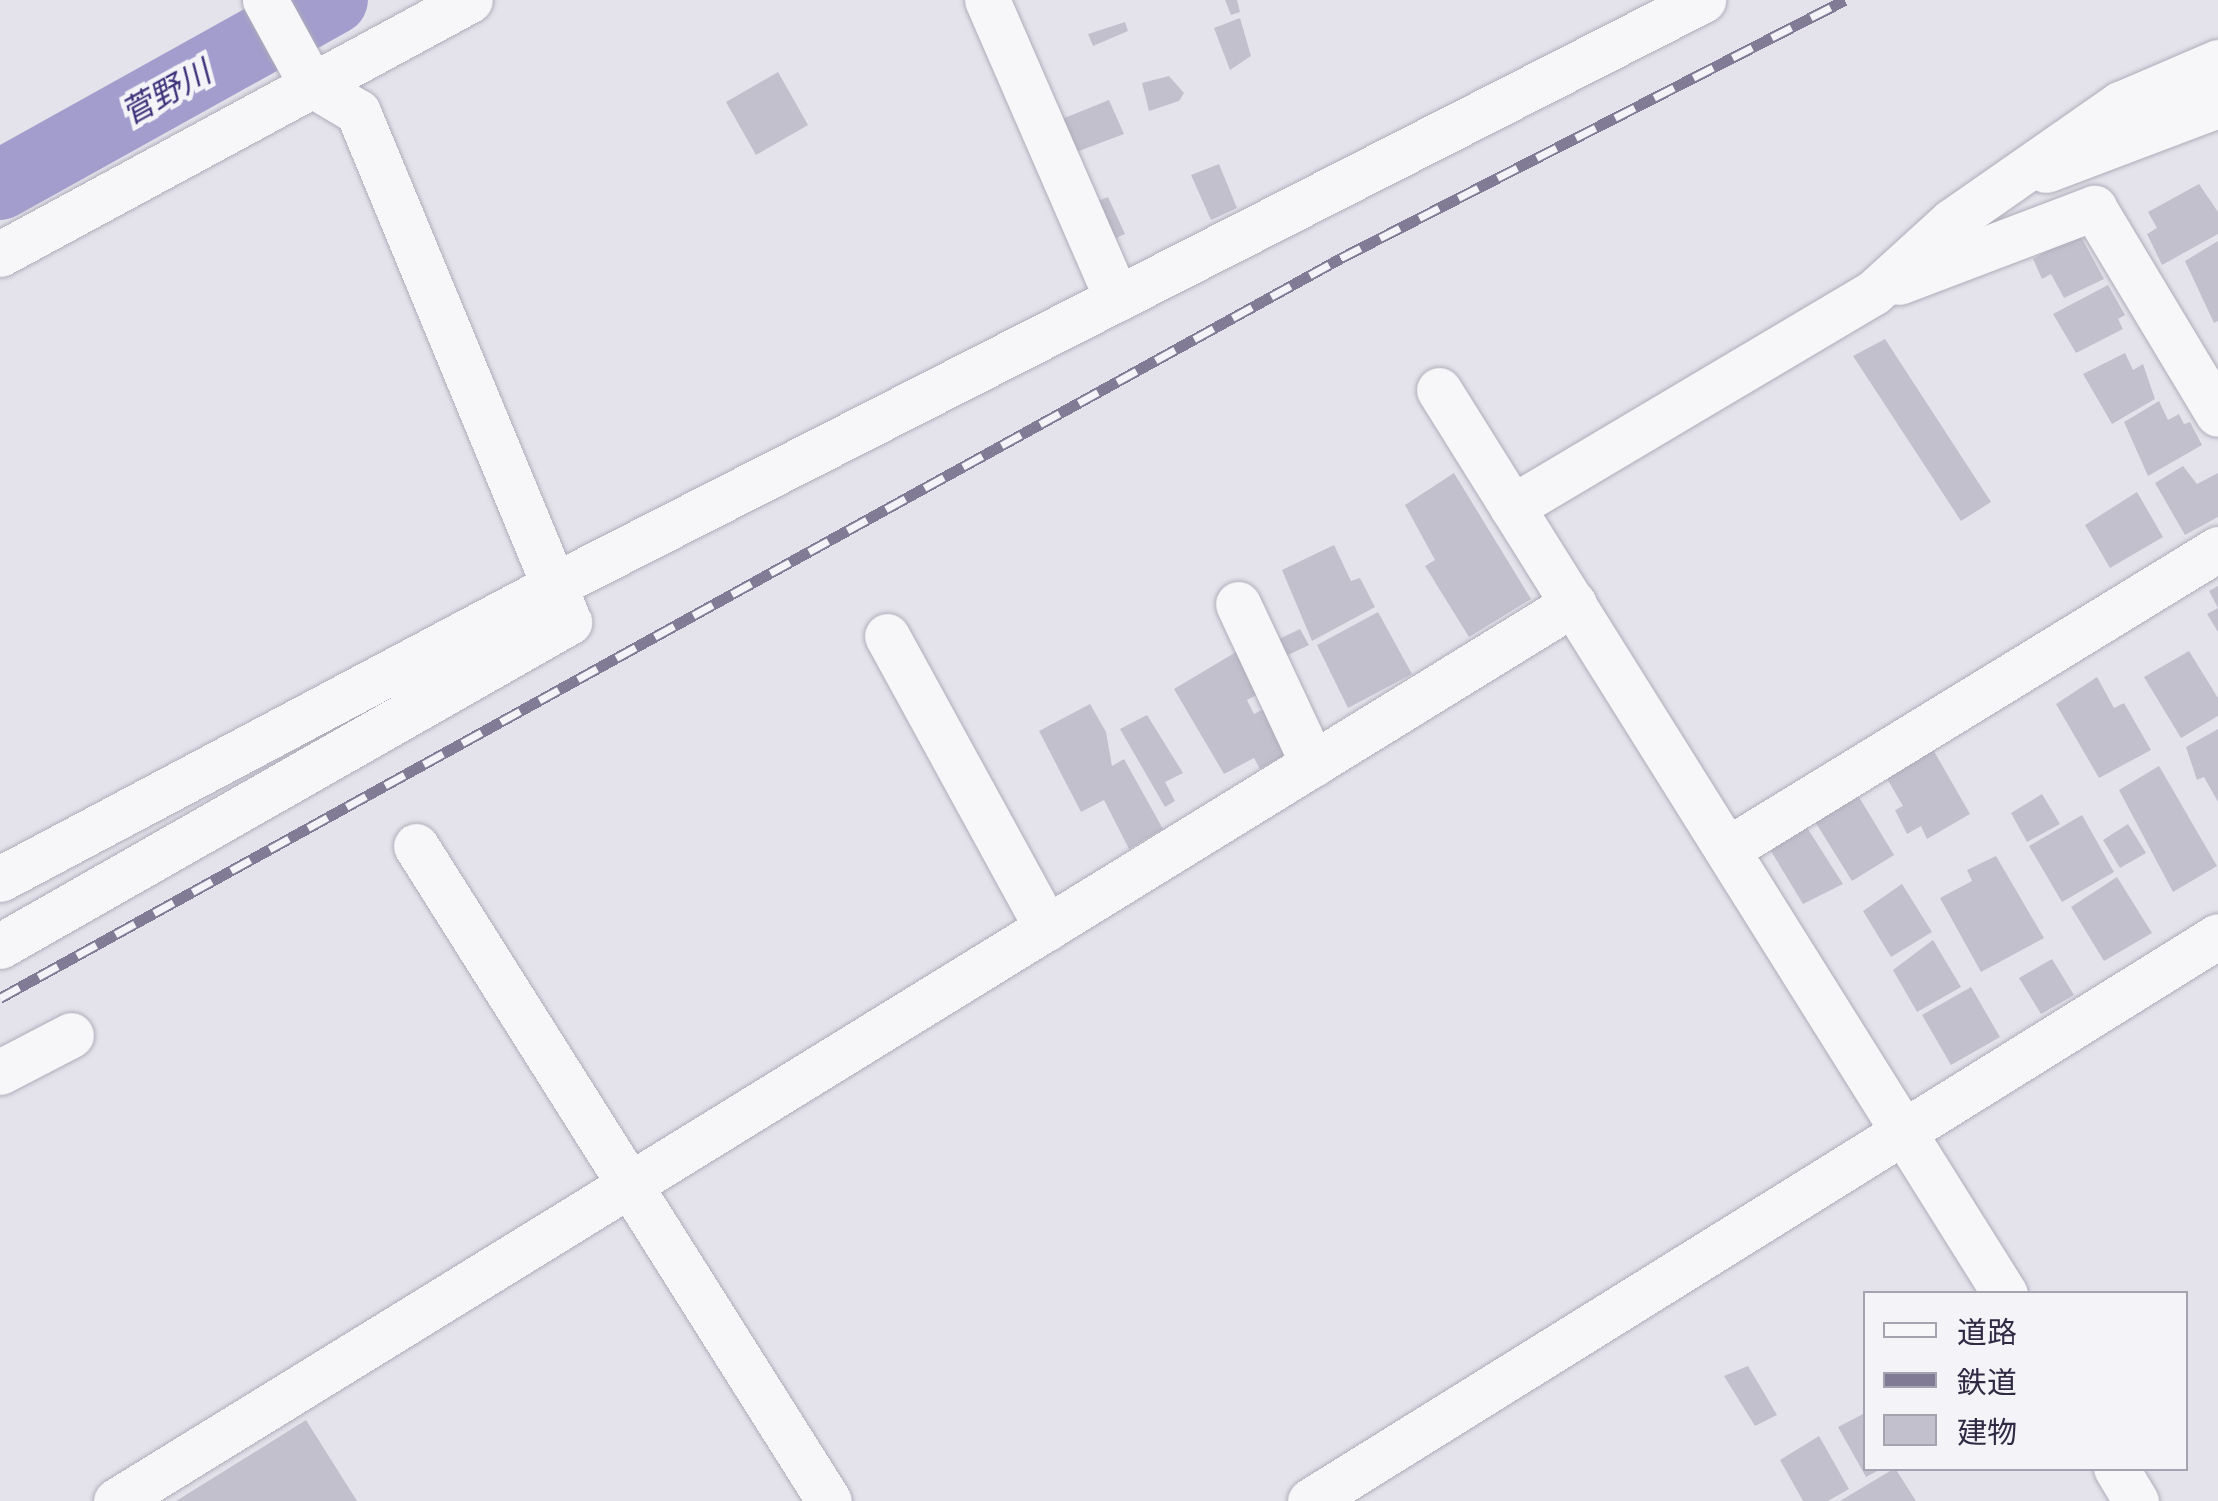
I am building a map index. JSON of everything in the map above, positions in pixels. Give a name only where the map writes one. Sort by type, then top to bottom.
[{"type":"street","points":[[0,946],[569,622],[358,112],[307,76],[265,0]]},
{"type":"street","points":[[0,254],[307,76],[470,0]]},
{"type":"street","points":[[988,0],[1117,299]]},
{"type":"street","points":[[0,878],[553,586],[1703,0]]},
{"type":"street","points":[[1874,292],[1952,221],[2120,104],[2218,62]]},
{"type":"street","points":[[2010,180],[2093,158],[2218,106]]},
{"type":"street","points":[[1512,507],[1874,292],[2094,208],[2218,414]]},
{"type":"street","points":[[1439,390],[2004,1291]]},
{"type":"street","points":[[1728,849],[2218,549]]},
{"type":"street","points":[[1238,604],[1314,764]]},
{"type":"street","points":[[116,1501],[1574,604]]},
{"type":"street","points":[[886,636],[1046,928]]},
{"type":"street","points":[[416,846],[829,1501]]},
{"type":"street","points":[[1310,1501],[2218,936]]},
{"type":"street","points":[[0,1072],[72,1035]]},
{"type":"street","points":[[2118,1471],[2136,1501]]},
{"type":"building","points":[[1225,0],[1237,0],[1240,12],[1231,15]]},
{"type":"building","points":[[1240,18],[1251,56],[1230,70],[1214,28]]},
{"type":"building","points":[[1125,22],[1128,31],[1093,46],[1088,34]]},
{"type":"building","points":[[778,72],[808,125],[756,155],[726,102]]},
{"type":"building","points":[[1169,76],[1184,93],[1179,101],[1149,111],[1142,83]]},
{"type":"building","points":[[1109,100],[1124,134],[1071,154],[1057,121]]},
{"type":"building","points":[[1219,164],[1237,208],[1211,220],[1191,175]]},
{"type":"building","points":[[2199,184],[2218,212],[2218,234],[2162,265],[2147,234],[2157,228],[2148,212]]},
{"type":"building","points":[[1108,197],[1125,234],[1114,239],[1098,201]]},
{"type":"building","points":[[2079,233],[2104,279],[2064,298],[2051,274],[2042,279],[2033,259]]},
{"type":"building","points":[[2218,241],[2218,321],[2214,323],[2185,261]]},
{"type":"building","points":[[2108,285],[2125,315],[2118,319],[2123,329],[2076,353],[2053,314]]},
{"type":"building","points":[[1885,339],[1991,502],[1961,521],[1853,356]]},
{"type":"building","points":[[2125,353],[2133,370],[2143,364],[2155,399],[2112,424],[2083,374]]},
{"type":"building","points":[[2159,401],[2168,420],[2179,414],[2184,424],[2190,422],[2202,445],[2148,476],[2124,422]]},
{"type":"building","points":[[2183,466],[2197,484],[2218,473],[2218,517],[2185,535],[2155,483]]},
{"type":"building","points":[[1454,473],[1531,599],[1469,637],[1425,566],[1435,560],[1405,505]]},
{"type":"building","points":[[2137,492],[2163,537],[2110,568],[2085,525]]},
{"type":"building","points":[[1334,545],[1351,581],[1360,578],[1375,607],[1312,641],[1282,570]]},
{"type":"building","points":[[2218,586],[2218,608],[2209,591]]},
{"type":"building","points":[[2218,608],[2218,632],[2207,614]]},
{"type":"building","points":[[1378,612],[1412,674],[1348,708],[1317,645]]},
{"type":"building","points":[[1300,629],[1309,645],[1284,657],[1277,640]]},
{"type":"building","points":[[2189,651],[2218,698],[2218,716],[2181,738],[2144,677]]},
{"type":"building","points":[[1236,652],[1262,692],[1247,700],[1254,714],[1269,706],[1293,750],[1260,769],[1254,758],[1224,774],[1174,689]]},
{"type":"building","points":[[2097,677],[2114,708],[2124,703],[2151,750],[2099,778],[2056,704]]},
{"type":"building","points":[[1090,704],[1106,732],[1112,766],[1124,759],[1163,829],[1129,849],[1104,800],[1081,812],[1039,731]]},
{"type":"building","points":[[1147,715],[1183,773],[1165,782],[1175,801],[1165,807],[1120,729]]},
{"type":"building","points":[[2218,729],[2218,802],[2204,777],[2197,780],[2186,747]]},
{"type":"building","points":[[1931,746],[1970,814],[1927,839],[1921,826],[1907,834],[1895,810],[1903,806],[1883,772]]},
{"type":"building","points":[[2159,766],[2217,866],[2173,892],[2119,790]]},
{"type":"building","points":[[2042,794],[2060,824],[2027,842],[2011,813]]},
{"type":"building","points":[[1859,797],[1894,855],[1852,881],[1814,820]]},
{"type":"building","points":[[2082,815],[2114,872],[2062,902],[2029,846]]},
{"type":"building","points":[[2128,824],[2146,853],[2120,868],[2103,840]]},
{"type":"building","points":[[1806,826],[1843,884],[1803,904],[1769,848]]},
{"type":"building","points":[[1996,856],[2044,938],[1981,972],[1940,898],[1972,881],[1967,870]]},
{"type":"building","points":[[2117,877],[2152,933],[2104,961],[2071,907]]},
{"type":"building","points":[[1902,884],[1932,932],[1891,957],[1863,911]]},
{"type":"building","points":[[1933,940],[1961,987],[1917,1012],[1893,970]]},
{"type":"building","points":[[2052,959],[2074,995],[2041,1014],[2019,978]]},
{"type":"building","points":[[1971,987],[2000,1037],[1951,1065],[1922,1015]]},
{"type":"building","points":[[1748,1366],[1777,1415],[1755,1426],[1724,1376]]},
{"type":"building","points":[[1863,1414],[1863,1471],[1877,1471],[1866,1477],[1838,1427]]},
{"type":"building","points":[[306,1420],[357,1501],[176,1501]]},
{"type":"building","points":[[1819,1436],[1849,1489],[1828,1501],[1803,1501],[1780,1460]]},
{"type":"building","points":[[1890,1471],[1897,1471],[1916,1501],[1840,1501]]},
{"type":"waterway","name":"菅野川","points":[[0,185],[333,0]]},
{"type":"railway","points":[[0,998],[1341,258],[1845,0]]}]
